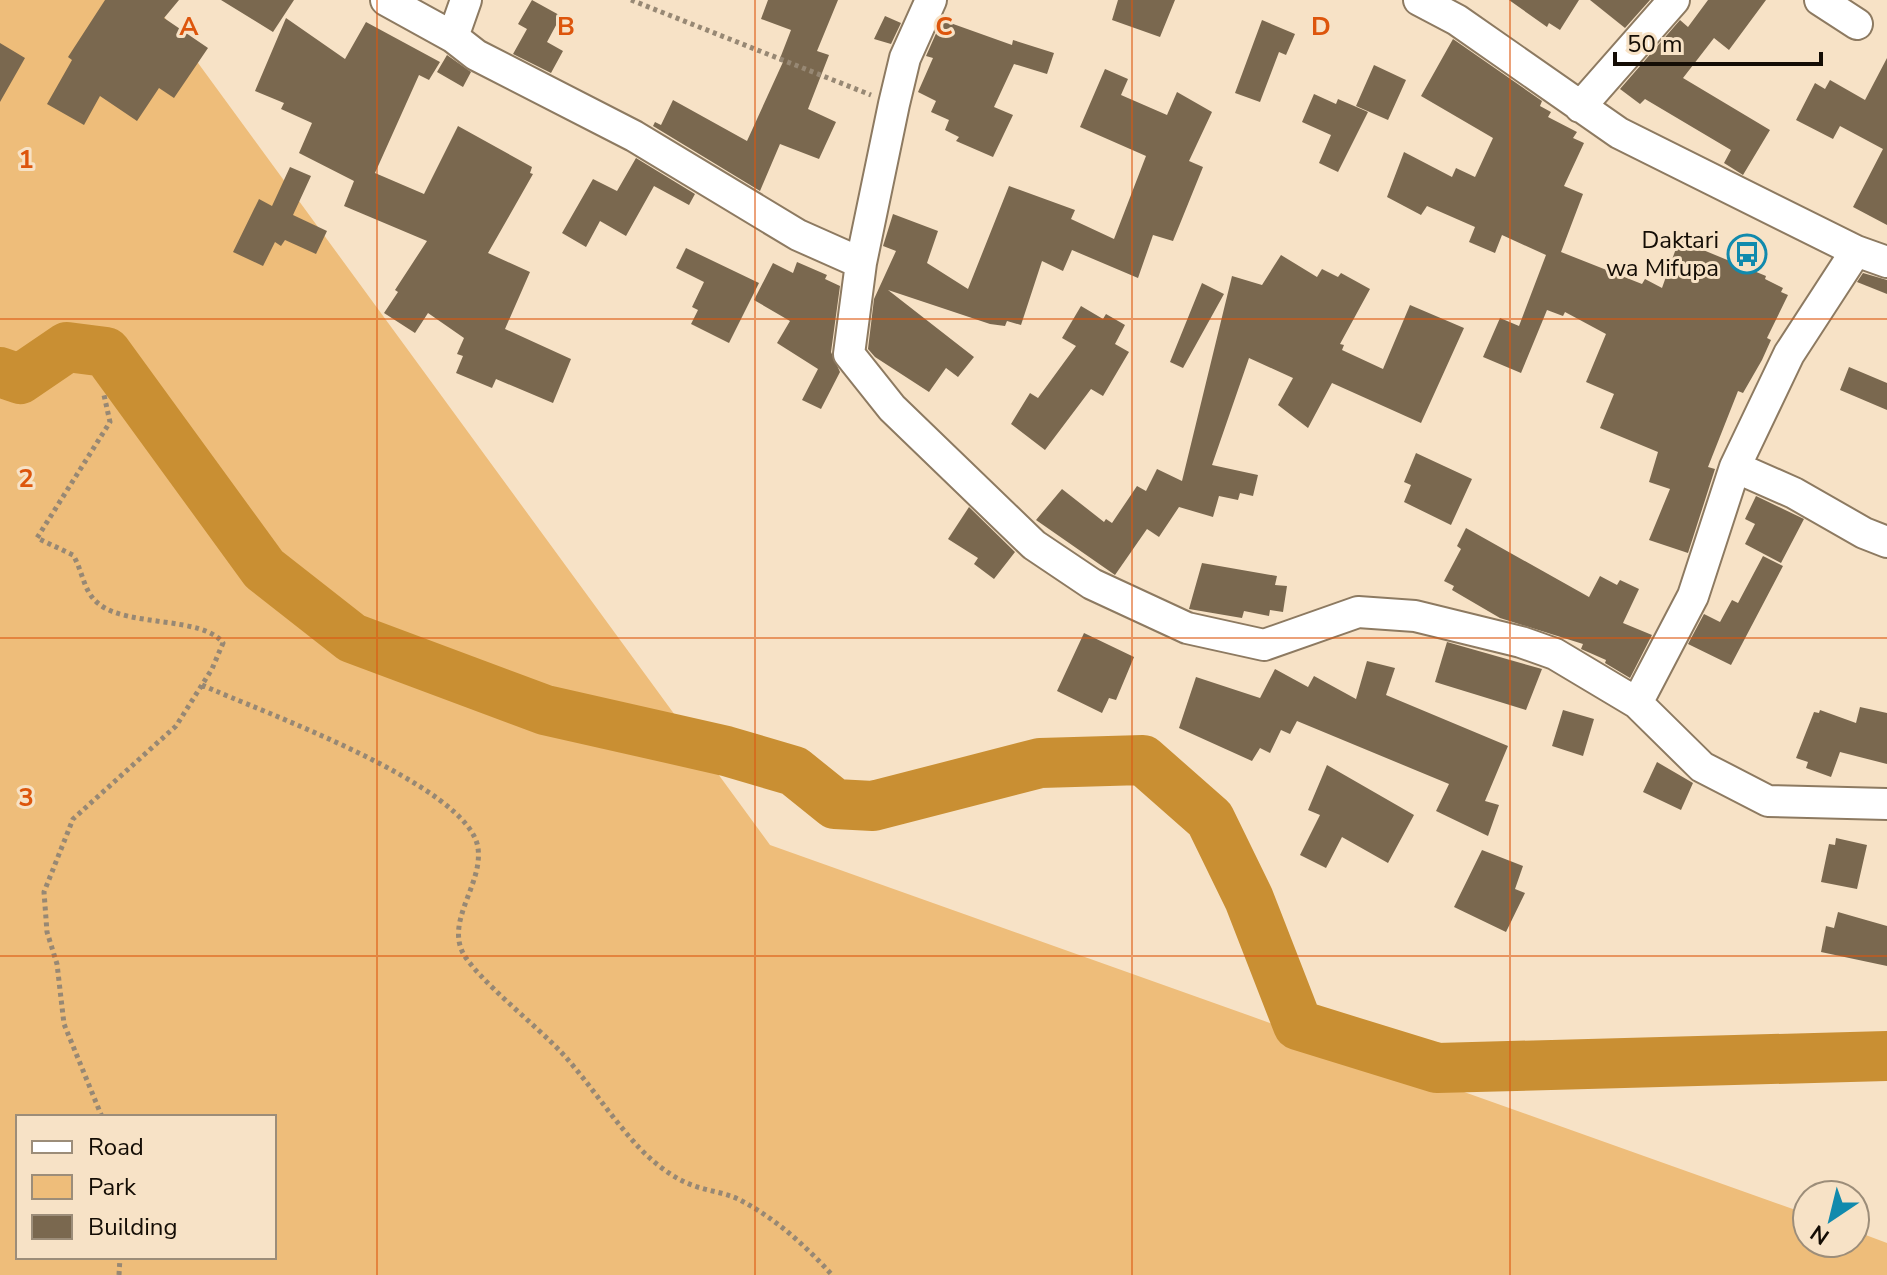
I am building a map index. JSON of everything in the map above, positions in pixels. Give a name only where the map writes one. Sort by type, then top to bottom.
[{"type":"street","points":[[386,0],[453,37],[476,55],[634,136],[798,235],[861,263]]},
{"type":"street","points":[[453,37],[466,0]]},
{"type":"street","points":[[931,0],[905,58],[894,104],[861,263],[849,354],[892,408],[1034,545],[1092,584],[1187,628],[1264,645],[1358,612],[1415,616],[1521,642],[1555,654],[1637,703],[1702,767],[1768,801],[1887,804]]},
{"type":"street","points":[[1580,107],[1674,0]]},
{"type":"street","points":[[1820,0],[1857,24]]},
{"type":"street","points":[[1423,1],[1457,20],[1619,133],[1856,251],[1887,262]]},
{"type":"street","points":[[1637,703],[1693,596],[1735,467],[1789,354],[1856,251]]},
{"type":"street","points":[[1735,467],[1794,493],[1864,533],[1887,542]]},
{"type":"path","points":[[631,0],[894,104]]},
{"type":"path","points":[[101,1115],[64,1024],[57,964],[47,932],[44,892],[53,861],[73,819],[176,726],[222,649],[219,637],[105,609],[92,598],[73,555],[37,538],[110,422],[104,395]]},
{"type":"path","points":[[202,685],[382,764],[429,791],[451,810],[466,826],[478,848],[477,875],[457,933],[467,959],[563,1054],[648,1157],[685,1182],[734,1197],[766,1217],[797,1240],[832,1275]]},
{"type":"green space","points":[[0,0],[152,0],[770,845],[1791,1208],[1791,1259],[1871,1259],[1871,1237],[1887,1243],[1887,1275],[0,1275]]},
{"type":"building","points":[[105,0],[179,0],[164,18],[208,48],[174,98],[159,88],[137,121],[100,96],[84,125],[47,104],[72,60],[68,57]]},
{"type":"building","points":[[221,0],[294,0],[273,32]]},
{"type":"building","points":[[532,0],[561,16],[547,42],[563,51],[551,73],[513,54],[527,29],[518,24]]},
{"type":"building","points":[[768,0],[838,0],[817,51],[829,55],[808,109],[836,122],[819,159],[780,144],[760,191],[653,126],[655,122],[661,125],[673,100],[747,141],[783,62],[779,61],[791,30],[761,19]]},
{"type":"building","points":[[1118,0],[1175,0],[1160,37],[1112,20]]},
{"type":"building","points":[[1509,0],[1579,0],[1560,30],[1549,23],[1547,27]]},
{"type":"building","points":[[1590,0],[1650,0],[1625,28]]},
{"type":"building","points":[[1708,0],[1766,0],[1729,50],[1714,38],[1683,78],[1770,130],[1743,175],[1724,163],[1731,150],[1645,99],[1640,104],[1620,89],[1680,20],[1688,27]]},
{"type":"building","points":[[885,16],[901,23],[891,44],[874,39]]},
{"type":"building","points":[[286,18],[345,59],[366,22],[440,62],[429,80],[419,75],[375,173],[424,194],[458,126],[532,167],[530,173],[533,174],[488,253],[530,272],[505,329],[571,359],[553,403],[496,379],[492,388],[456,373],[463,356],[457,354],[464,338],[428,313],[415,333],[384,313],[427,241],[344,206],[354,181],[299,153],[312,123],[281,109],[284,103],[255,91]]},
{"type":"building","points":[[942,20],[1012,45],[1013,40],[1054,53],[1047,74],[1014,64],[994,107],[1013,115],[993,157],[956,141],[959,137],[945,130],[949,120],[931,112],[936,101],[918,92],[933,58],[926,56]]},
{"type":"building","points":[[1262,20],[1295,34],[1286,55],[1279,52],[1260,102],[1235,93]]},
{"type":"building","points":[[1453,39],[1542,101],[1540,106],[1551,112],[1548,117],[1577,132],[1573,138],[1584,143],[1564,186],[1583,194],[1561,252],[1642,284],[1645,279],[1662,288],[1679,240],[1766,276],[1765,279],[1783,288],[1781,292],[1788,295],[1767,338],[1771,340],[1762,360],[1743,393],[1738,391],[1708,467],[1715,469],[1688,553],[1649,540],[1670,489],[1649,482],[1658,452],[1600,428],[1614,394],[1586,382],[1606,334],[1565,312],[1563,316],[1547,310],[1521,373],[1483,357],[1500,318],[1519,326],[1546,255],[1502,235],[1495,253],[1469,242],[1475,227],[1427,206],[1421,215],[1387,197],[1404,152],[1452,177],[1456,168],[1475,177],[1493,138],[1421,96]]},
{"type":"building","points":[[0,43],[25,58],[0,102]]},
{"type":"building","points":[[447,55],[471,72],[463,87],[437,72]]},
{"type":"building","points":[[1887,58],[1887,225],[1853,207],[1883,149],[1840,126],[1833,139],[1796,120],[1815,83],[1825,89],[1830,80],[1865,100]]},
{"type":"building","points":[[1374,65],[1406,80],[1388,120],[1356,106]]},
{"type":"building","points":[[1105,69],[1128,79],[1121,95],[1167,115],[1177,92],[1212,112],[1189,161],[1203,167],[1173,241],[1153,235],[1138,278],[1072,250],[1063,271],[1042,261],[1021,325],[1007,321],[1005,326],[990,324],[888,290],[974,357],[958,377],[946,368],[929,392],[875,357],[868,349],[874,299],[896,251],[883,246],[893,214],[938,231],[927,263],[968,289],[1009,186],[1075,210],[1071,219],[1114,239],[1146,156],[1080,127]]},
{"type":"building","points":[[1314,94],[1336,104],[1338,99],[1368,112],[1338,172],[1319,163],[1331,135],[1302,122]]},
{"type":"building","points":[[636,158],[695,194],[689,205],[654,186],[626,236],[600,221],[586,247],[562,233],[593,179],[617,191]]},
{"type":"building","points":[[290,167],[311,176],[293,215],[327,231],[316,254],[285,240],[281,246],[275,242],[263,266],[233,252],[259,199],[272,206]]},
{"type":"building","points":[[686,248],[759,283],[729,343],[691,324],[698,310],[692,307],[704,282],[676,268]]},
{"type":"building","points":[[1281,255],[1317,277],[1322,269],[1338,277],[1341,273],[1370,289],[1340,344],[1344,345],[1342,350],[1383,369],[1410,305],[1464,328],[1421,423],[1332,383],[1308,428],[1278,405],[1293,378],[1249,358],[1212,465],[1258,475],[1253,496],[1240,493],[1238,500],[1219,496],[1213,517],[1179,507],[1159,537],[1147,529],[1115,575],[1036,520],[1062,489],[1104,522],[1106,519],[1112,523],[1137,486],[1146,491],[1157,469],[1182,481],[1232,276],[1262,285]]},
{"type":"building","points":[[797,262],[827,275],[825,279],[840,286],[831,352],[840,372],[821,409],[802,400],[818,369],[777,343],[790,321],[754,300],[773,263],[793,273]]},
{"type":"building","points":[[1863,273],[1887,280],[1887,294],[1857,282]]},
{"type":"building","points":[[1202,283],[1224,294],[1183,368],[1170,362]]},
{"type":"building","points":[[1081,306],[1103,319],[1106,314],[1125,325],[1115,344],[1129,352],[1103,396],[1091,389],[1045,450],[1011,424],[1030,393],[1038,398],[1076,346],[1062,338]]},
{"type":"building","points":[[1849,367],[1887,383],[1887,410],[1840,390]]},
{"type":"building","points":[[1416,453],[1472,479],[1451,525],[1404,502],[1411,485],[1404,482]]},
{"type":"building","points":[[1756,496],[1804,519],[1781,563],[1745,544],[1755,524],[1745,519]]},
{"type":"building","points":[[969,507],[1015,552],[994,579],[974,564],[978,558],[948,539]]},
{"type":"building","points":[[1466,528],[1589,597],[1600,576],[1617,585],[1620,580],[1639,589],[1623,623],[1652,635],[1630,678],[1605,663],[1606,660],[1581,649],[1583,644],[1500,618],[1452,590],[1454,586],[1444,581],[1461,549],[1457,546]]},
{"type":"building","points":[[1763,556],[1783,566],[1731,665],[1688,644],[1704,614],[1720,622],[1732,600],[1738,603]]},
{"type":"building","points":[[1202,563],[1277,576],[1275,585],[1287,586],[1283,612],[1270,610],[1269,616],[1244,611],[1242,618],[1189,609]]},
{"type":"building","points":[[1084,633],[1134,657],[1116,700],[1109,698],[1102,713],[1057,691]]},
{"type":"building","points":[[1447,642],[1542,669],[1526,710],[1435,682]]},
{"type":"building","points":[[1367,661],[1395,668],[1386,695],[1508,746],[1485,801],[1499,805],[1488,836],[1436,811],[1449,784],[1297,721],[1290,734],[1281,730],[1270,753],[1260,748],[1252,761],[1179,728],[1196,677],[1260,698],[1275,669],[1308,687],[1314,676],[1356,699]]},
{"type":"building","points":[[1860,707],[1887,713],[1887,764],[1840,752],[1831,777],[1806,768],[1808,762],[1796,758],[1814,712],[1819,713],[1820,710],[1856,723]]},
{"type":"building","points":[[1563,710],[1594,719],[1583,756],[1552,746]]},
{"type":"building","points":[[1657,762],[1693,783],[1681,810],[1643,792]]},
{"type":"building","points":[[1327,765],[1414,815],[1388,863],[1342,837],[1326,868],[1300,855],[1320,815],[1308,810]]},
{"type":"building","points":[[1836,838],[1867,845],[1857,889],[1821,882],[1829,844],[1835,845]]},
{"type":"building","points":[[1482,850],[1523,866],[1515,889],[1525,893],[1506,932],[1454,907]]},
{"type":"building","points":[[1838,912],[1887,926],[1887,966],[1821,952],[1826,926],[1834,928]]},
{"type":"waterway","points":[[0,372],[20,379],[67,347],[106,352],[264,569],[352,638],[545,710],[726,751],[794,771],[835,804],[873,806],[1040,763],[1143,760],[1210,819],[1249,899],[1298,1025],[1437,1068],[1887,1056]]},
{"type":"place","name":"Daktari wa Mifupa","points":[[1747,254]]}]
